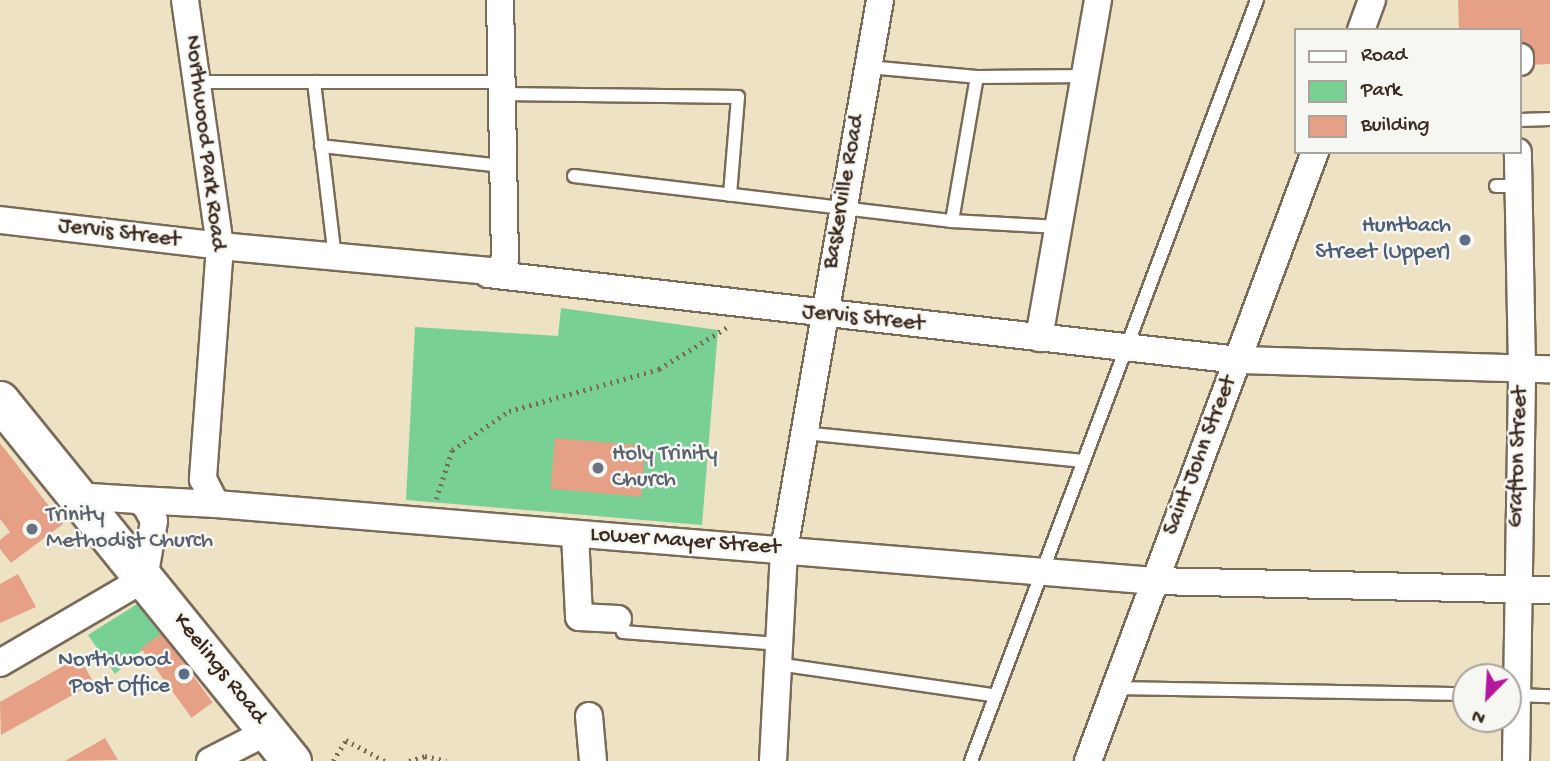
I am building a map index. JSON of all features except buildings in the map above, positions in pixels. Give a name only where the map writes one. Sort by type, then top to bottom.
[{"type":"main road","name":"Keelings Road","points":[[2,410],[292,761]]},
{"type":"street","name":"Northwood Park Road","points":[[185,0],[219,246],[203,479],[212,500]]},
{"type":"street","points":[[493,273],[505,259],[500,0]]},
{"type":"street","name":"Baskerville Road","points":[[773,761],[784,550],[880,0]]},
{"type":"street","points":[[1039,338],[1088,76],[1098,0]]},
{"type":"street","points":[[1362,28],[1372,0]]},
{"type":"street","name":"Saint John Street","points":[[1088,761],[1314,154]]},
{"type":"street","name":"Grafton Street","points":[[1514,663],[1522,369],[1507,186],[1517,154]]},
{"type":"street","name":"Jervis Street","points":[[0,220],[219,246],[493,273],[823,315],[1238,360],[1550,369]]},
{"type":"street","points":[[0,663],[144,579],[153,521],[138,499],[74,496]]},
{"type":"street","name":"Lower Mayer Street","points":[[138,499],[212,500],[430,524],[1154,581],[1550,590]]},
{"type":"street","points":[[575,534],[579,617],[618,620]]},
{"type":"street","points":[[589,716],[593,761]]},
{"type":"street","points":[[209,761],[269,731]]},
{"type":"street","name":"Grafton Street","points":[[1515,733],[1516,761]]},
{"type":"lane","points":[[971,761],[993,695],[1257,0]]},
{"type":"lane","points":[[868,67],[977,77],[1088,76]]},
{"type":"lane","points":[[953,220],[977,77]]},
{"type":"lane","points":[[198,82],[314,82],[738,97],[730,195]]},
{"type":"lane","points":[[314,82],[335,258]]},
{"type":"lane","points":[[1522,120],[1550,119]]},
{"type":"lane","points":[[321,146],[503,166]]},
{"type":"lane","points":[[574,176],[953,220],[1060,227]]},
{"type":"lane","points":[[803,433],[1083,461]]},
{"type":"lane","points":[[618,620],[623,632],[777,648],[993,695]]},
{"type":"lane","points":[[1115,688],[1452,694]]},
{"type":"lane","points":[[1522,695],[1550,696]]},
{"type":"path","points":[[430,524],[452,450],[472,433],[509,411],[659,369],[720,333],[754,306]]},
{"type":"path","points":[[333,761],[346,740],[385,761]]},
{"type":"path","points":[[409,761],[425,756],[446,761]]},
{"type":"green space","points":[[561,308],[718,330],[702,525],[406,500],[415,327],[558,336]]},
{"type":"green space","points":[[137,604],[162,633],[115,674],[88,635]]},
{"type":"place","name":"Huntbach Street (Upper)","points":[[1465,240]]},
{"type":"place","name":"Holy Trinity Church","points":[[598,468]]},
{"type":"place","name":"Trinity Methodist Church","points":[[32,529]]},
{"type":"place","name":"Northwood Post Office","points":[[184,674]]}]
